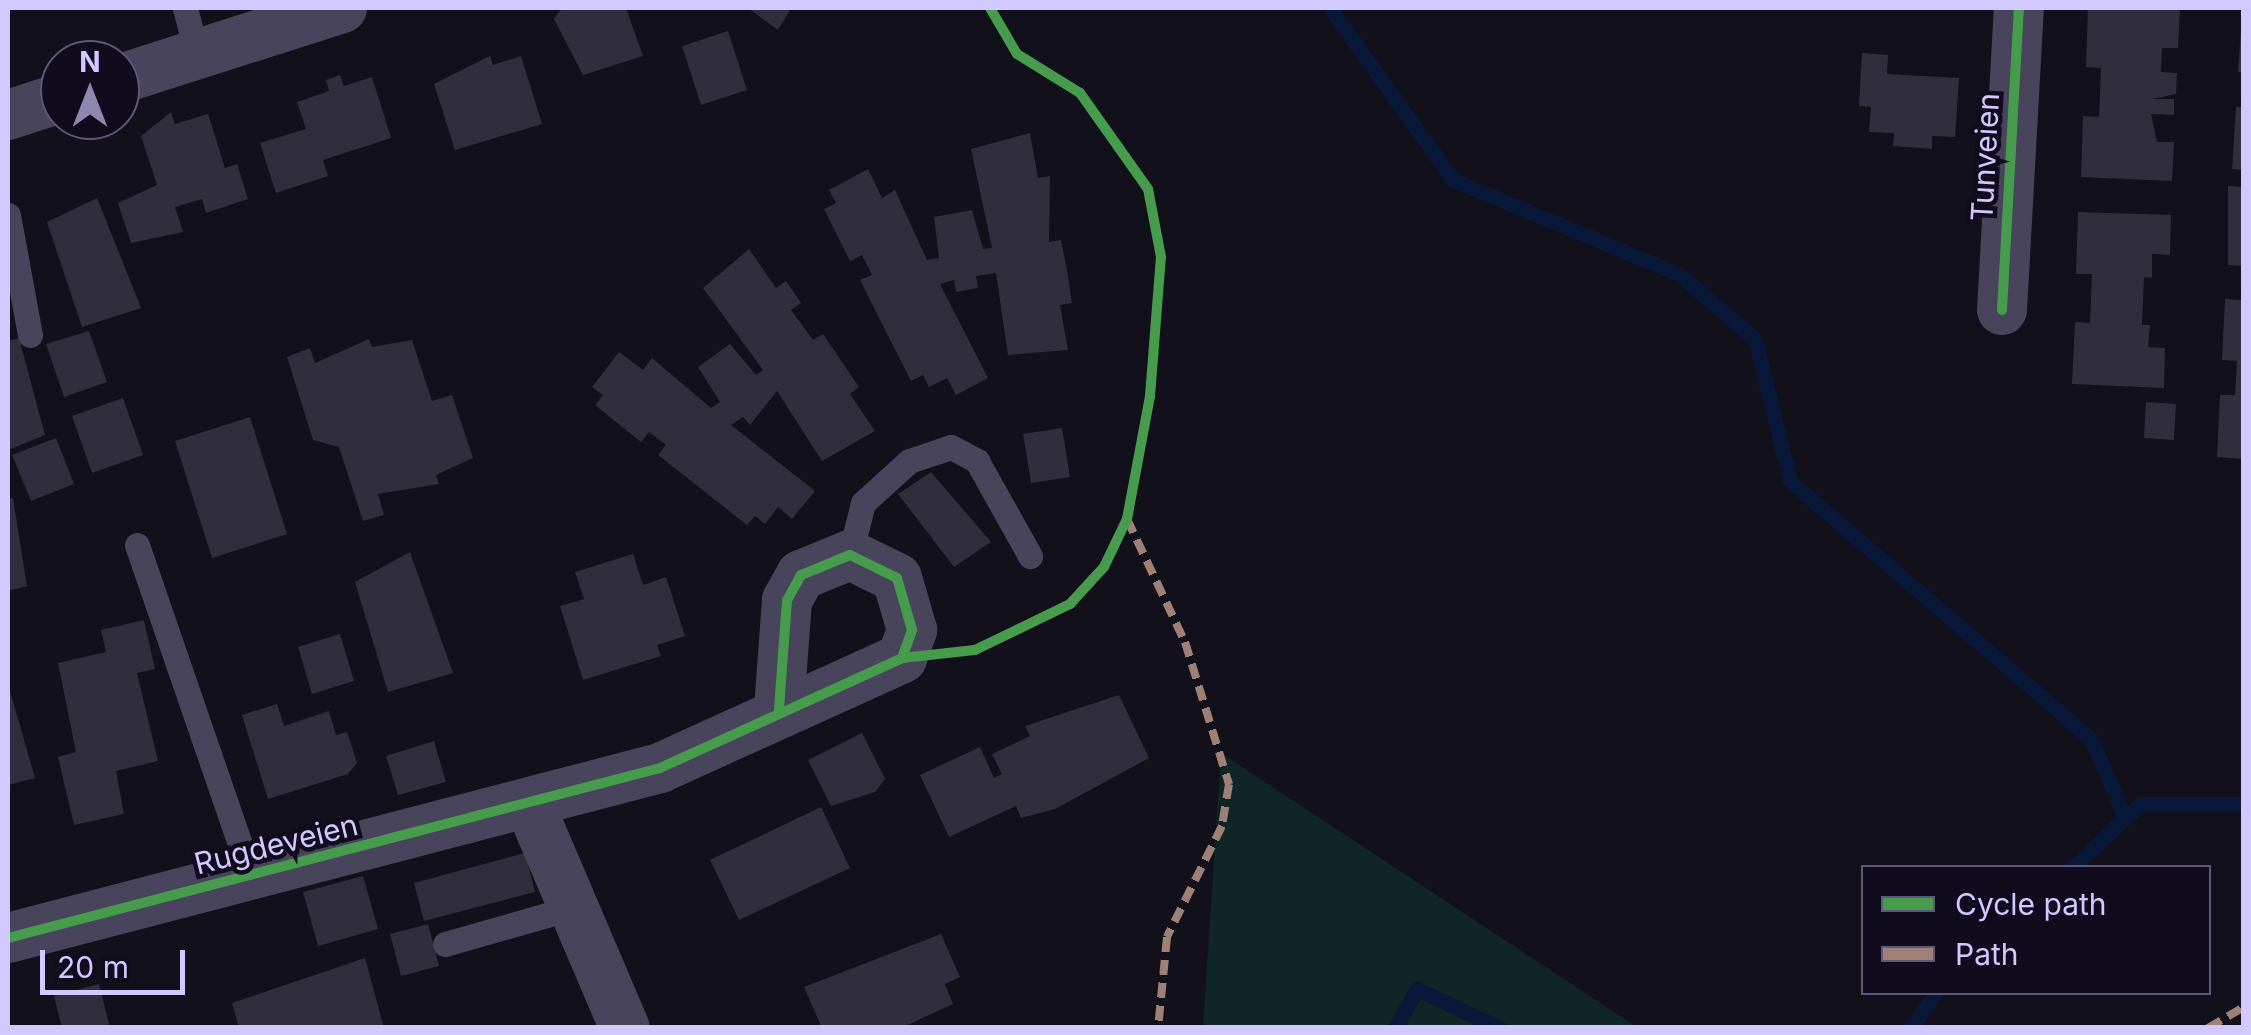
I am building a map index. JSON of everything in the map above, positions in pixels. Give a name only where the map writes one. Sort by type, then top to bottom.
[{"type":"street","points":[[140,65],[191,31],[342,8]]},
{"type":"street","name":"Tunveien","points":[[2002,310],[2019,8]]},
{"type":"street","points":[[8,115],[40,105]]},
{"type":"street","points":[[779,710],[787,600],[801,575],[850,555]]},
{"type":"street","name":"Rugdeveien","points":[[8,938],[531,808],[660,768],[779,710],[860,684],[902,658],[912,630],[897,578],[850,555]]},
{"type":"street","points":[[531,808],[626,1028]]},
{"type":"lane","points":[[8,215],[30,336]]},
{"type":"lane","points":[[850,555],[864,502],[909,461],[950,448],[977,461],[1030,556]]},
{"type":"lane","points":[[137,545],[251,876]]},
{"type":"lane","points":[[446,944],[575,908]]},
{"type":"green space","points":[[1221,753],[1637,1027],[1203,1027]]},
{"type":"building","points":[[562,8],[626,8],[643,56],[583,75],[554,19]]},
{"type":"building","points":[[748,8],[791,8],[778,30]]},
{"type":"building","points":[[2088,8],[2180,9],[2178,48],[2162,48],[2161,72],[2177,73],[2176,94],[2152,99],[2174,99],[2174,115],[2151,114],[2157,142],[2174,142],[2172,181],[2081,177],[2083,116],[2099,117],[2100,94],[2101,68],[2086,67]]},
{"type":"building","points":[[2241,29],[2244,72],[2238,72]]},
{"type":"building","points":[[728,31],[747,90],[701,105],[682,46]]},
{"type":"building","points":[[1862,53],[1888,55],[1887,74],[1959,78],[1955,137],[1932,136],[1932,149],[1893,146],[1894,133],[1869,132],[1871,107],[1859,106]]},
{"type":"building","points":[[490,56],[493,65],[521,56],[542,124],[455,150],[434,84]]},
{"type":"building","points":[[340,75],[344,86],[372,77],[391,138],[323,160],[328,176],[276,193],[260,143],[306,129],[297,102],[329,91],[326,80]]},
{"type":"building","points":[[2236,107],[2244,107],[2244,170],[2232,169]]},
{"type":"building","points":[[171,112],[175,124],[208,114],[225,168],[237,164],[248,199],[206,213],[202,199],[175,207],[183,232],[131,243],[118,203],[157,185],[141,136]]},
{"type":"building","points":[[1030,133],[1038,178],[1050,176],[1049,242],[1061,240],[1067,270],[1072,303],[1060,305],[1068,350],[1008,355],[996,273],[976,276],[978,288],[956,292],[954,280],[940,284],[988,378],[956,395],[947,378],[929,387],[923,375],[911,381],[860,280],[872,275],[862,255],[850,261],[824,209],[836,203],[829,190],[868,169],[882,198],[895,190],[927,260],[939,258],[934,217],[972,210],[983,249],[992,248],[971,149]]},
{"type":"building","points":[[2228,186],[2244,187],[2244,266],[2228,265]]},
{"type":"building","points":[[97,198],[141,308],[82,327],[47,222]]},
{"type":"building","points":[[2078,212],[2171,215],[2170,255],[2152,254],[2152,278],[2144,277],[2142,325],[2150,325],[2148,347],[2165,348],[2164,388],[2072,384],[2075,322],[2090,323],[2092,274],[2076,274]]},
{"type":"building","points":[[749,249],[776,288],[786,281],[801,303],[791,310],[813,340],[823,334],[859,387],[850,394],[875,431],[822,461],[777,391],[750,425],[743,417],[731,425],[815,491],[792,519],[778,507],[765,524],[755,516],[747,525],[658,455],[666,445],[649,432],[641,442],[595,405],[603,395],[592,387],[619,352],[643,370],[652,358],[711,408],[720,402],[698,367],[730,344],[756,375],[763,370],[703,288]]},
{"type":"building","points":[[2225,299],[2244,300],[2244,459],[2217,457],[2220,395],[2235,395],[2237,361],[2222,360]]},
{"type":"building","points":[[89,331],[107,382],[64,397],[46,344]]},
{"type":"building","points":[[19,338],[45,435],[8,450],[8,341]]},
{"type":"building","points":[[369,339],[372,347],[412,340],[432,401],[452,395],[473,458],[436,475],[439,484],[378,494],[384,515],[363,521],[339,447],[313,440],[287,357],[310,348],[315,363]]},
{"type":"building","points":[[123,398],[143,455],[92,473],[72,416]]},
{"type":"building","points":[[2146,402],[2176,404],[2174,440],[2144,438]]},
{"type":"building","points":[[250,417],[287,534],[212,558],[175,441]]},
{"type":"building","points":[[1062,428],[1070,477],[1031,483],[1023,434]]},
{"type":"building","points":[[56,438],[74,484],[31,501],[12,455]]},
{"type":"building","points":[[931,472],[991,542],[954,567],[898,494]]},
{"type":"building","points":[[13,498],[27,586],[8,591],[8,499]]},
{"type":"building","points":[[410,552],[453,673],[388,692],[355,582]]},
{"type":"building","points":[[633,554],[643,585],[666,577],[685,636],[657,645],[661,656],[583,680],[560,606],[584,599],[575,572]]},
{"type":"building","points":[[144,620],[155,669],[137,673],[158,761],[116,771],[124,814],[74,825],[58,757],[76,752],[58,663],[106,652],[101,630]]},
{"type":"building","points":[[340,634],[354,681],[312,694],[298,647]]},
{"type":"building","points":[[8,684],[35,778],[8,785]]},
{"type":"building","points":[[1119,695],[1149,758],[1055,809],[1021,818],[1016,806],[949,837],[920,775],[980,747],[994,778],[1002,774],[992,754],[1030,736],[1025,726]]},
{"type":"building","points":[[277,704],[284,726],[329,711],[336,735],[347,732],[357,763],[348,774],[268,799],[242,715]]},
{"type":"building","points":[[862,733],[885,779],[875,792],[831,806],[808,760]]},
{"type":"building","points":[[434,741],[446,782],[398,795],[386,756]]},
{"type":"building","points":[[821,807],[850,868],[739,920],[710,860]]},
{"type":"building","points":[[525,853],[535,892],[424,921],[414,883]]},
{"type":"building","points":[[363,876],[378,929],[318,946],[303,892]]},
{"type":"building","points":[[428,924],[439,966],[401,976],[390,934]]},
{"type":"building","points":[[941,934],[960,977],[945,984],[953,1004],[901,1028],[822,1028],[804,987]]},
{"type":"building","points":[[365,958],[384,1028],[239,1028],[232,1003]]},
{"type":"building","points":[[99,984],[110,1028],[62,1028],[54,996]]},
{"type":"waterway","points":[[1330,8],[1453,180],[1679,274],[1755,339],[1790,481],[2091,739],[2125,818]]},
{"type":"waterway","points":[[2075,865],[2140,804],[2244,804]]},
{"type":"waterway","points":[[1395,1028],[1417,989],[1499,1028]]},
{"type":"waterway","points":[[1911,1028],[1934,995]]},
{"type":"marked path","points":[[1127,519],[1185,642],[1229,784],[1222,826],[1167,937],[1158,1028]]},
{"type":"marked path","points":[[2208,1028],[2244,1007]]},
{"type":"cycle path","points":[[902,658],[975,650],[1070,604],[1104,567],[1127,519],[1150,396],[1161,257],[1148,189],[1080,93],[1017,54],[990,8]]},
{"type":"cycle path","points":[[2002,310],[2019,8]]},
{"type":"cycle path","points":[[8,938],[660,768],[902,658],[912,630],[897,578],[850,555],[801,575],[787,600],[779,710]]}]
